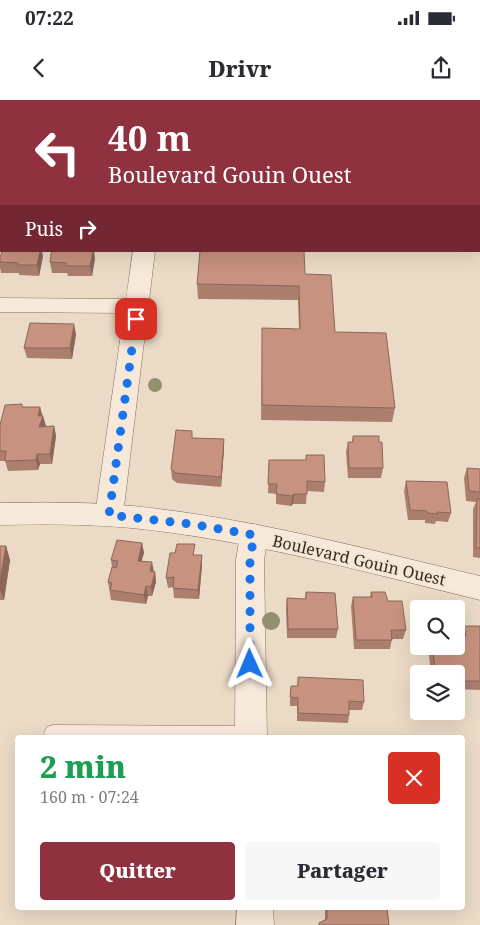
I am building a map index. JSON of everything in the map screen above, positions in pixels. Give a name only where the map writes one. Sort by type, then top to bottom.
[{"type":"street","points":[[109,515],[144,252]]},
{"type":"street","points":[[0,305],[137,306]]},
{"type":"street","name":"Boulevard Gouin Ouest","points":[[0,514],[109,515],[191,524],[254,535],[480,588]]},
{"type":"street","points":[[251,735],[250,560],[254,535]]},
{"type":"street","points":[[255,910],[255,925]]},
{"type":"lane","points":[[53,733],[123,735]]},
{"type":"building","points":[[2,252],[40,252],[37,265],[17,265],[18,263],[0,262]]},
{"type":"building","points":[[52,252],[93,252],[90,266],[66,266],[66,263],[50,262]]},
{"type":"building","points":[[200,252],[304,252],[305,274],[331,275],[335,332],[386,333],[395,408],[262,405],[262,328],[300,329],[299,286],[197,284]]},
{"type":"building","points":[[30,323],[74,324],[70,348],[24,348]]},
{"type":"building","points":[[22,404],[22,407],[40,407],[38,416],[43,416],[39,427],[54,426],[50,454],[37,454],[36,460],[5,461],[6,451],[0,451],[0,425],[5,405]]},
{"type":"building","points":[[176,430],[192,431],[192,438],[224,439],[221,477],[176,473],[171,469]]},
{"type":"building","points":[[353,436],[379,436],[379,442],[382,442],[383,468],[349,468],[348,442],[353,442]]},
{"type":"building","points":[[306,455],[324,455],[325,482],[307,481],[307,494],[294,494],[292,496],[276,494],[277,484],[268,484],[269,460],[306,460]]},
{"type":"building","points":[[467,468],[480,469],[480,492],[469,491]]},
{"type":"building","points":[[406,481],[447,482],[451,513],[437,512],[438,514],[410,510]]},
{"type":"building","points":[[477,499],[480,499],[480,548],[476,548]]},
{"type":"building","points":[[117,540],[142,543],[138,561],[152,562],[150,571],[155,572],[151,587],[146,586],[144,595],[110,590],[112,583],[108,582],[112,567],[116,568],[118,561],[111,560]]},
{"type":"building","points":[[177,544],[195,544],[193,555],[202,555],[198,590],[173,588],[174,577],[166,578],[170,553],[175,553]]},
{"type":"building","points":[[0,546],[6,546],[0,581]]},
{"type":"building","points":[[306,592],[335,593],[338,629],[288,629],[287,598],[306,599]]},
{"type":"building","points":[[371,592],[385,592],[388,601],[402,601],[406,630],[391,630],[392,640],[356,640],[353,597],[372,597]]},
{"type":"building","points":[[465,626],[480,626],[480,681],[465,681],[465,665],[435,665],[433,655],[465,655]]},
{"type":"building","points":[[298,677],[363,680],[364,702],[349,701],[349,715],[298,713],[298,698],[290,697],[291,686],[298,686]]},
{"type":"building","points":[[327,910],[387,910],[389,925],[319,925],[319,923],[327,919]]},
{"type":"route","points":[[136,319],[109,515],[191,524],[254,535],[250,560],[250,664]]}]
